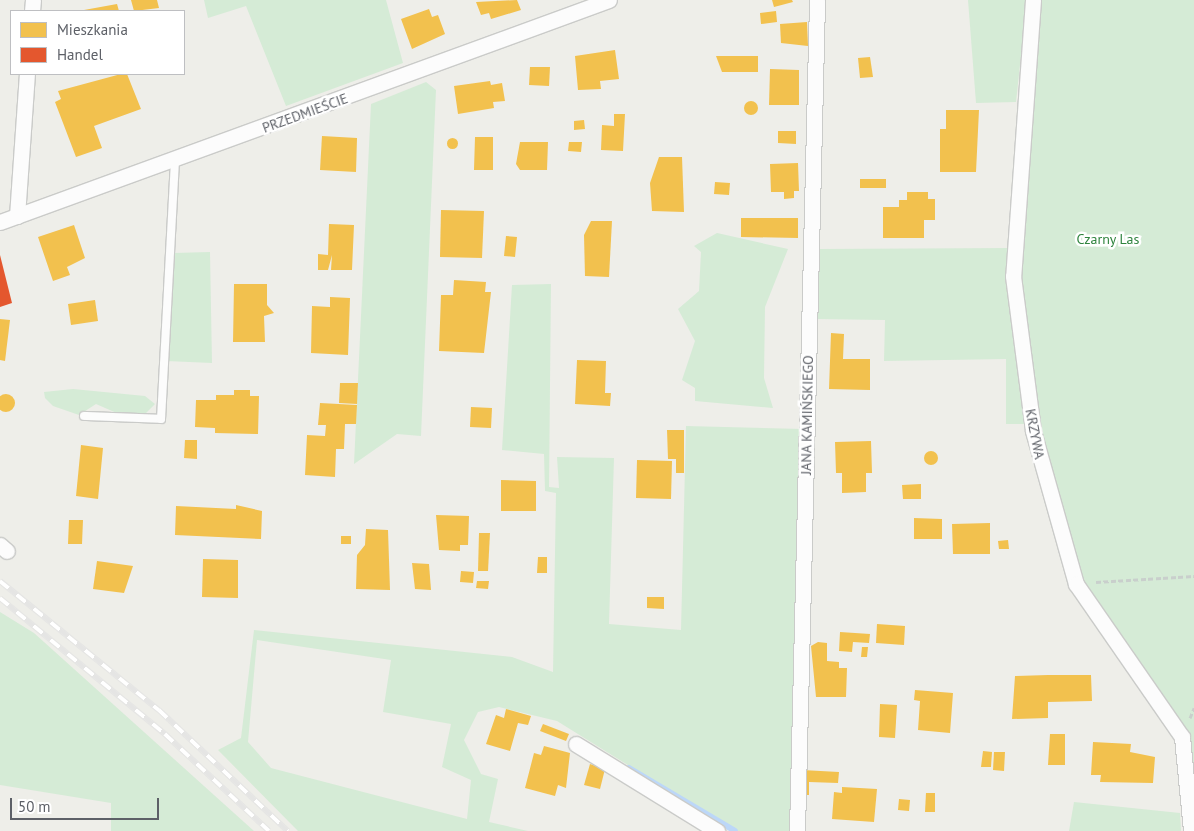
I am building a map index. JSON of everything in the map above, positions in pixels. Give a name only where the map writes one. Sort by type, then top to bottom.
[{"type":"street","name":"PRZEDMIEŚCIE","points":[[0,222],[175,160],[609,0]]},
{"type":"street","name":"JANA KAMIŃSKIEGO","points":[[797,831],[817,0]]},
{"type":"street","name":"KRZYWA","points":[[1033,0],[1012,276],[1032,431],[1076,584],[1182,737],[1191,831]]},
{"type":"street","points":[[17,216],[28,75]]},
{"type":"street","points":[[576,744],[717,831]]},
{"type":"lane","points":[[84,416],[161,419],[175,160]]},
{"type":"path","points":[[1076,584],[1153,576],[1194,576]]},
{"type":"green space","points":[[204,0],[386,0],[403,63],[286,106],[246,6],[208,18]]},
{"type":"green space","points":[[968,0],[1027,0],[1016,102],[976,103]]},
{"type":"green space","name":"Czarny Las","points":[[1039,0],[1194,0],[1194,823],[1186,736],[1078,575],[1043,441],[1021,275]]},
{"type":"green space","points":[[426,82],[436,90],[421,436],[397,434],[354,464],[371,104]]},
{"type":"green space","points":[[717,233],[788,249],[765,307],[764,378],[773,408],[695,401],[695,388],[682,380],[695,341],[678,309],[699,291],[701,252],[694,246]]},
{"type":"green space","points":[[1009,248],[1029,424],[1006,424],[1006,359],[884,361],[885,320],[815,319],[818,249]]},
{"type":"green space","points":[[210,252],[212,363],[166,361],[173,253]]},
{"type":"green space","points":[[551,284],[549,487],[559,488],[557,457],[614,458],[609,624],[681,630],[686,426],[803,429],[792,831],[734,831],[557,721],[499,707],[478,712],[464,740],[481,774],[498,779],[489,822],[528,831],[298,831],[218,750],[241,738],[254,630],[512,657],[553,672],[556,493],[545,491],[544,454],[502,450],[512,285]],"holes":[[[257,640],[391,660],[383,712],[451,724],[442,767],[471,780],[467,819],[271,768],[248,742]]]},
{"type":"green space","points":[[73,389],[145,396],[155,404],[145,414],[128,418],[96,404],[79,415],[53,406],[45,398],[44,392]]},
{"type":"green space","points":[[0,612],[34,633],[254,831],[111,831],[111,803],[0,785]]},
{"type":"green space","points":[[1074,802],[1180,813],[1181,831],[1069,831]]},
{"type":"building: Mieszkania","points":[[131,0],[157,0],[159,8],[142,10],[134,10]]},
{"type":"building: Mieszkania","points":[[517,0],[521,10],[491,19],[489,13],[481,15],[476,2]]},
{"type":"building: Mieszkania","points":[[772,0],[792,0],[793,2],[774,7]]},
{"type":"building: Mieszkania","points":[[117,4],[119,10],[84,10]]},
{"type":"building: Mieszkania","points":[[429,9],[432,17],[438,15],[445,34],[412,49],[401,19]]},
{"type":"building: Mieszkania","points":[[776,11],[777,22],[761,24],[760,13]]},
{"type":"building: Mieszkania","points":[[807,22],[808,46],[781,43],[780,24]]},
{"type":"building: Mieszkania","points":[[615,50],[619,79],[600,81],[601,89],[578,90],[575,56]]},
{"type":"building: Mieszkania","points":[[716,56],[758,56],[758,72],[722,72]]},
{"type":"building: Mieszkania","points":[[870,57],[873,77],[860,78],[858,58]]},
{"type":"building: Mieszkania","points":[[530,67],[550,67],[549,86],[529,85]]},
{"type":"building: Mieszkania","points":[[770,69],[799,70],[799,105],[769,105]]},
{"type":"building: Mieszkania","points":[[117,75],[127,75],[141,109],[94,126],[102,148],[76,157],[55,102],[61,99],[58,91]]},
{"type":"building: Mieszkania","points":[[490,81],[491,85],[502,83],[505,101],[493,102],[494,108],[458,114],[454,86]]},
{"type":"building: Mieszkania","points":[[751,101],[756,103],[758,108],[756,113],[751,115],[746,113],[744,108],[746,103]]},
{"type":"building: Mieszkania","points":[[946,110],[979,110],[976,172],[940,172],[940,129],[946,129]]},
{"type":"building: Mieszkania","points":[[614,114],[625,114],[623,151],[601,150],[602,125],[614,126]]},
{"type":"building: Mieszkania","points":[[584,120],[585,129],[574,130],[574,121]]},
{"type":"building: Mieszkania","points":[[778,131],[796,131],[796,144],[778,143]]},
{"type":"building: Mieszkania","points":[[322,136],[357,138],[356,172],[320,170]]},
{"type":"building: Mieszkania","points":[[452,137],[458,143],[452,149],[446,143]]},
{"type":"building: Mieszkania","points":[[475,137],[493,137],[493,170],[474,170]]},
{"type":"building: Mieszkania","points":[[520,142],[548,142],[547,170],[520,170],[516,164]]},
{"type":"building: Mieszkania","points":[[569,142],[582,142],[581,152],[568,151]]},
{"type":"building: Mieszkania","points":[[659,157],[682,157],[684,212],[652,211],[650,183]]},
{"type":"building: Mieszkania","points":[[798,163],[799,191],[794,191],[794,198],[784,199],[784,192],[771,192],[770,164]]},
{"type":"building: Mieszkania","points":[[860,179],[886,179],[886,188],[860,188]]},
{"type":"building: Mieszkania","points":[[715,182],[730,183],[729,195],[714,194]]},
{"type":"building: Mieszkania","points":[[907,192],[928,192],[928,199],[935,199],[935,220],[924,220],[924,238],[883,238],[883,207],[899,207],[899,200],[907,200]]},
{"type":"building: Mieszkania","points":[[441,210],[484,211],[482,258],[440,257]]},
{"type":"building: Mieszkania","points":[[741,218],[798,218],[798,238],[741,237]]},
{"type":"building: Mieszkania","points":[[591,221],[612,221],[609,277],[585,276],[584,235]]},
{"type":"building: Mieszkania","points":[[329,224],[354,225],[352,270],[331,270],[332,255],[328,270],[318,270],[318,254],[328,255]]},
{"type":"building: Mieszkania","points":[[74,225],[85,258],[67,267],[70,275],[53,281],[38,237]]},
{"type":"building: Mieszkania","points":[[506,236],[517,237],[515,257],[504,256]]},
{"type":"building: Mieszkania","points":[[454,280],[486,282],[485,292],[491,292],[484,353],[439,351],[441,295],[453,295]]},
{"type":"building: Mieszkania","points":[[234,284],[267,284],[267,305],[274,313],[264,316],[265,342],[233,342]]},
{"type":"building: Mieszkania","points":[[330,297],[350,298],[348,355],[311,353],[312,306],[330,307]]},
{"type":"building: Mieszkania","points":[[95,300],[98,321],[71,325],[68,304]]},
{"type":"building: Mieszkania","points":[[0,319],[10,320],[5,361],[0,360]]},
{"type":"building: Mieszkania","points":[[831,333],[844,334],[843,359],[870,359],[870,390],[829,389]]},
{"type":"building: Mieszkania","points":[[577,360],[606,361],[605,393],[611,393],[610,406],[575,404]]},
{"type":"building: Mieszkania","points":[[340,383],[358,383],[357,404],[339,403]]},
{"type":"building: Mieszkania","points":[[234,390],[250,390],[250,396],[259,396],[258,434],[215,433],[215,428],[195,427],[196,400],[216,400],[216,395],[234,395]]},
{"type":"building: Mieszkania","points":[[3,395],[9,395],[14,400],[14,406],[9,411],[3,411],[-1,408],[-1,398]]},
{"type":"building: Mieszkania","points":[[320,403],[357,405],[356,424],[345,424],[344,449],[336,449],[335,477],[305,475],[307,435],[325,436],[326,425],[318,425]]},
{"type":"building: Mieszkania","points":[[471,407],[492,408],[491,428],[470,427]]},
{"type":"building: Mieszkania","points":[[667,430],[684,430],[684,473],[676,473],[676,459],[668,459]]},
{"type":"building: Mieszkania","points":[[185,440],[197,440],[197,459],[184,458]]},
{"type":"building: Mieszkania","points":[[871,441],[872,473],[866,473],[866,492],[842,493],[842,473],[836,473],[835,442]]},
{"type":"building: Mieszkania","points":[[81,445],[103,448],[98,499],[76,496]]},
{"type":"building: Mieszkania","points":[[928,451],[934,451],[938,458],[934,465],[928,465],[924,461],[924,455]]},
{"type":"building: Mieszkania","points":[[637,460],[672,461],[671,499],[636,498]]},
{"type":"building: Mieszkania","points":[[501,480],[536,481],[536,511],[501,511]]},
{"type":"building: Mieszkania","points":[[921,484],[921,499],[903,499],[902,485]]},
{"type":"building: Mieszkania","points":[[236,505],[262,511],[261,539],[175,535],[176,506],[236,509]]},
{"type":"building: Mieszkania","points":[[436,515],[469,516],[468,545],[460,545],[460,551],[439,550]]},
{"type":"building: Mieszkania","points":[[914,518],[942,519],[942,539],[914,539]]},
{"type":"building: Mieszkania","points":[[69,520],[83,520],[82,544],[68,544]]},
{"type":"building: Mieszkania","points":[[990,523],[990,554],[953,554],[952,524]]},
{"type":"building: Mieszkania","points":[[366,529],[388,530],[390,590],[356,589],[357,555],[365,545]]},
{"type":"building: Mieszkania","points":[[479,533],[490,533],[488,571],[478,571]]},
{"type":"building: Mieszkania","points":[[341,536],[351,536],[351,544],[341,544]]},
{"type":"building: Mieszkania","points":[[1008,540],[1009,549],[999,549],[998,541]]},
{"type":"building: Mieszkania","points":[[538,557],[547,557],[547,573],[537,573]]},
{"type":"building: Mieszkania","points":[[203,559],[238,560],[238,598],[202,597]]},
{"type":"building: Mieszkania","points":[[97,561],[133,566],[124,593],[93,589]]},
{"type":"building: Mieszkania","points":[[412,563],[429,564],[431,590],[415,589]]},
{"type":"building: Mieszkania","points":[[461,571],[474,572],[473,583],[460,582]]},
{"type":"building: Mieszkania","points":[[477,581],[489,581],[488,589],[476,588]]},
{"type":"building: Mieszkania","points":[[647,597],[664,597],[664,609],[647,608]]},
{"type":"building: Mieszkania","points":[[877,624],[905,626],[904,645],[876,643]]},
{"type":"building: Mieszkania","points":[[840,632],[870,634],[869,643],[853,642],[852,652],[839,651]]},
{"type":"building: Mieszkania","points":[[818,642],[827,643],[827,661],[839,662],[839,668],[847,668],[846,697],[816,697],[811,646]]},
{"type":"building: Mieszkania","points":[[862,647],[868,647],[867,657],[861,657]]},
{"type":"building: Mieszkania","points":[[1091,675],[1092,701],[1048,702],[1048,718],[1012,719],[1015,676]]},
{"type":"building: Mieszkania","points":[[915,690],[953,693],[950,733],[918,730],[920,701],[914,700]]},
{"type":"building: Mieszkania","points":[[880,704],[897,705],[895,738],[879,737]]},
{"type":"building: Mieszkania","points":[[506,709],[531,716],[528,725],[518,723],[510,751],[486,744],[496,715],[504,718]]},
{"type":"building: Mieszkania","points":[[543,724],[569,734],[566,741],[540,731]]},
{"type":"building: Mieszkania","points":[[1050,734],[1065,734],[1065,765],[1048,765]]},
{"type":"building: Mieszkania","points":[[1093,742],[1131,744],[1130,752],[1155,757],[1153,783],[1100,782],[1101,775],[1091,775]]},
{"type":"building: Mieszkania","points":[[544,746],[570,753],[566,788],[558,785],[555,796],[525,788],[534,753],[541,755]]},
{"type":"building: Mieszkania","points":[[983,751],[992,752],[991,767],[981,767]]},
{"type":"building: Mieszkania","points":[[994,752],[1005,752],[1004,771],[993,770]]},
{"type":"building: Mieszkania","points":[[590,764],[605,769],[600,789],[584,785]]},
{"type":"building: Mieszkania","points":[[802,770],[839,772],[838,783],[809,782],[809,795],[801,795]]},
{"type":"building: Mieszkania","points":[[842,787],[877,789],[874,822],[832,819],[834,792],[842,793]]},
{"type":"building: Mieszkania","points":[[926,793],[935,793],[935,812],[925,812]]},
{"type":"building: Mieszkania","points":[[899,799],[910,800],[909,811],[898,810]]},
{"type":"building: Handel","points":[[0,255],[12,303],[0,307]]},
{"type":"waterway","points":[[629,768],[735,831]]},
{"type":"railway","points":[[0,581],[159,710],[288,831]]},
{"type":"railway","points":[[0,598],[165,734],[269,831]]}]
